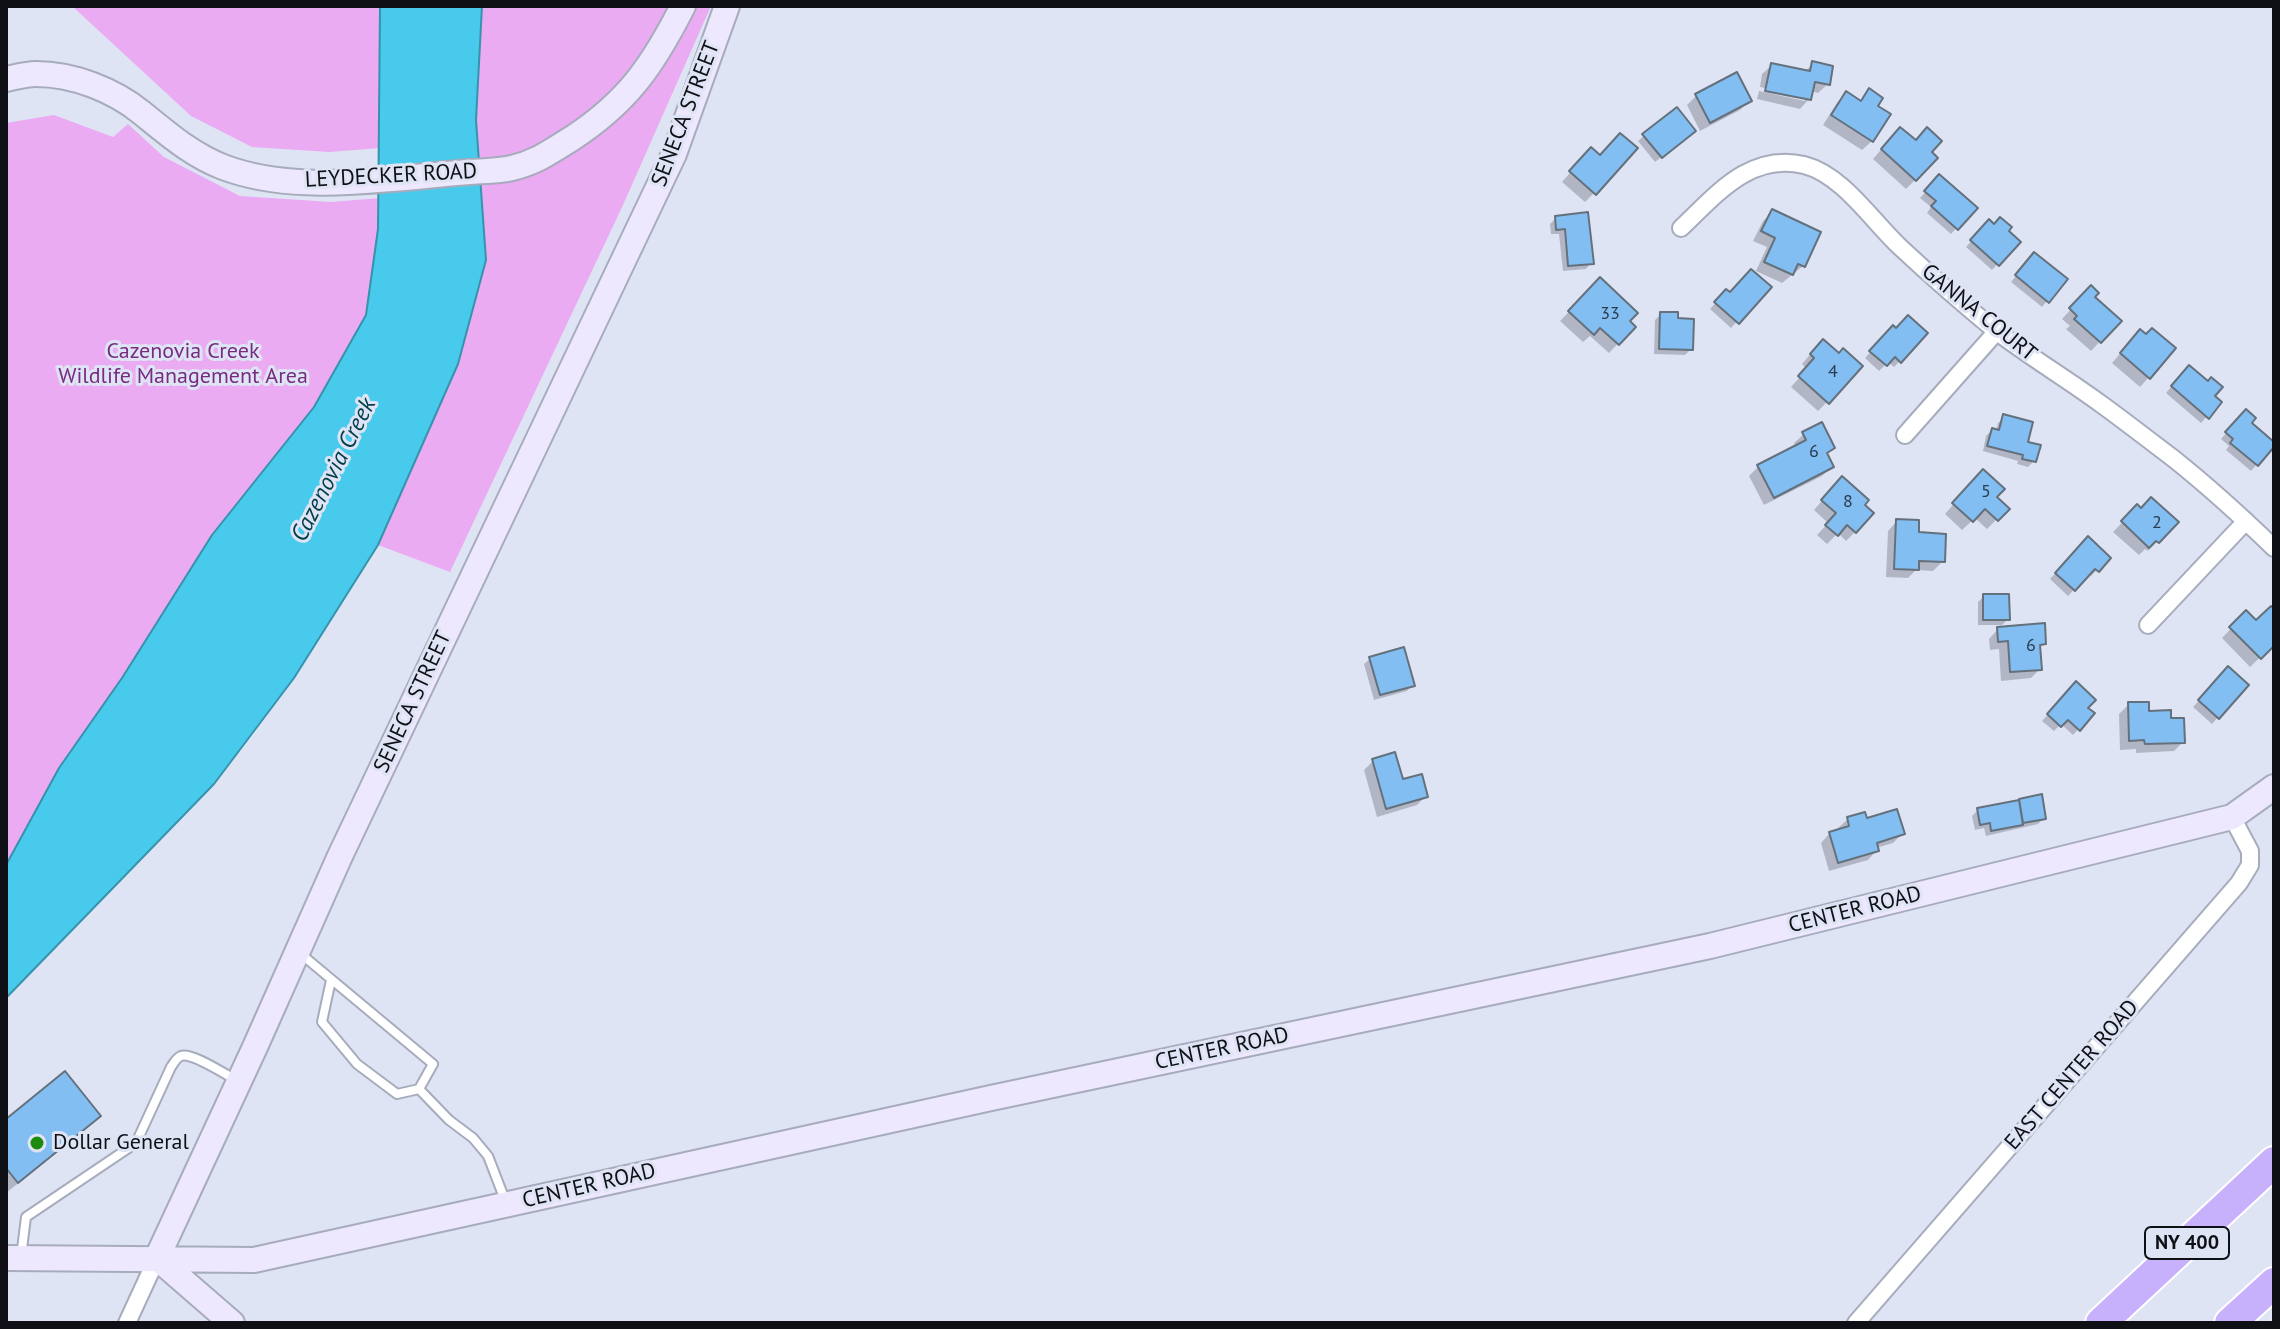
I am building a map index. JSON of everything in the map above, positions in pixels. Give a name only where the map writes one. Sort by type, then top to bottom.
[{"type":"highway","name":"NY 400","points":[[2101,1323],[2274,1162]]},
{"type":"highway","points":[[2230,1323],[2274,1283]]},
{"type":"main road","name":"LEYDECKER ROAD","points":[[6,79],[35,74],[70,78],[105,90],[140,111],[173,140],[219,166],[251,176],[347,183],[509,169],[541,159],[595,123],[621,101],[662,46],[683,6]]},
{"type":"main road","name":"SENECA STREET","points":[[157,1258],[346,841],[674,154],[727,6]]},
{"type":"main road","name":"CENTER ROAD","points":[[157,1258],[254,1260],[1019,1092],[1710,946],[2232,817],[2274,787]]},
{"type":"main road","points":[[14,1258],[157,1258],[232,1323]]},
{"type":"street","name":"GANNA COURT","points":[[1681,228],[1732,180],[1747,171],[1766,164],[1784,163],[1820,171],[1838,182],[1894,242],[1944,288],[1997,331],[2175,460],[2274,548]]},
{"type":"street","points":[[1905,435],[1997,331]]},
{"type":"street","points":[[2148,625],[2246,521]]},
{"type":"street","name":"EAST CENTER ROAD","points":[[1856,1323],[2239,883],[2250,865],[2250,851],[2232,817]]},
{"type":"street","points":[[127,1323],[157,1258]]},
{"type":"lane","points":[[297,951],[433,1064],[419,1089],[397,1094],[357,1064],[322,1022],[331,980]]},
{"type":"lane","points":[[14,1258],[26,1217],[136,1143],[178,1057],[192,1057],[239,1081]]},
{"type":"lane","points":[[419,1089],[449,1120],[473,1138],[488,1156],[507,1204]]},
{"type":"green space","points":[[72,6],[413,6],[419,145],[329,152],[252,147],[191,116]]},
{"type":"green space","points":[[482,6],[711,6],[623,205],[450,572],[378,545],[458,364]]},
{"type":"green space","name":"Cazenovia Creek Wildlife Management Area","points":[[54,115],[113,137],[128,124],[164,157],[240,196],[331,202],[418,195],[416,276],[6,920],[6,123]]},
{"type":"water","name":"Cazenovia Creek","points":[[380,6],[482,6],[476,120],[486,260],[458,364],[378,545],[294,678],[214,784],[6,998],[6,865],[59,768],[122,678],[212,535],[314,407],[366,315],[378,229]]},
{"type":"building","points":[[1812,61],[1833,66],[1830,85],[1815,82],[1811,100],[1765,91],[1771,63],[1810,71]]},
{"type":"building","points":[[1737,72],[1752,101],[1710,123],[1695,94]]},
{"type":"building","points":[[1869,88],[1883,98],[1878,106],[1891,114],[1873,142],[1831,115],[1846,91],[1861,101]]},
{"type":"building","points":[[1677,107],[1696,131],[1662,158],[1642,134]]},
{"type":"building","points":[[1900,127],[1916,140],[1927,127],[1942,141],[1932,152],[1938,158],[1916,181],[1881,149]]},
{"type":"building","points":[[1620,133],[1638,148],[1596,195],[1569,171],[1591,147],[1600,155]]},
{"type":"building","points":[[1939,174],[1978,208],[1958,230],[1931,206],[1936,201],[1924,191]]},
{"type":"building","points":[[1772,209],[1821,232],[1805,267],[1798,264],[1793,275],[1764,262],[1775,238],[1761,231]]},
{"type":"building","points":[[1588,212],[1594,264],[1568,266],[1565,229],[1556,230],[1555,216]]},
{"type":"building","points":[[2000,217],[2012,227],[2009,231],[2021,242],[1999,266],[1970,240],[1989,219],[1994,224]]},
{"type":"building","points":[[2034,252],[2068,279],[2049,303],[2015,275]]},
{"type":"building","points":[[1751,269],[1772,287],[1739,324],[1714,302],[1726,289],[1730,292]]},
{"type":"building","points":[[1600,277],[1638,313],[1630,321],[1636,327],[1619,345],[1600,328],[1594,335],[1568,311]]},
{"type":"building","points":[[2091,285],[2099,293],[2095,297],[2122,321],[2101,343],[2074,319],[2077,316],[2069,308]]},
{"type":"building","points":[[1660,312],[1678,312],[1678,318],[1694,319],[1693,350],[1659,349]]},
{"type":"building","points":[[1908,315],[1928,333],[1901,363],[1895,357],[1887,366],[1869,351],[1893,325],[1896,328]]},
{"type":"building","points":[[2152,328],[2176,348],[2150,379],[2120,353],[2140,329],[2146,334]]},
{"type":"building","points":[[1823,339],[1839,353],[1843,348],[1863,366],[1829,404],[1798,376],[1814,358],[1810,354]]},
{"type":"building","points":[[2189,365],[2208,381],[2211,377],[2223,387],[2215,396],[2222,402],[2209,419],[2171,386]]},
{"type":"building","points":[[2246,409],[2256,418],[2252,423],[2274,442],[2274,447],[2258,466],[2230,443],[2233,439],[2225,432]]},
{"type":"building","points":[[2003,414],[2033,422],[2028,442],[2041,445],[2036,462],[2022,459],[2023,455],[1987,446],[1992,428],[1999,430]]},
{"type":"building","points":[[1822,422],[1835,448],[1827,453],[1834,467],[1774,498],[1757,465],[1806,440],[1802,432]]},
{"type":"building","points":[[1983,469],[2005,489],[1997,497],[2010,509],[1998,521],[1985,509],[1973,522],[1952,503]]},
{"type":"building","points":[[1842,476],[1869,500],[1865,505],[1874,513],[1856,533],[1847,525],[1838,536],[1825,525],[1836,513],[1821,500]]},
{"type":"building","points":[[2151,497],[2179,522],[2159,543],[2156,541],[2149,548],[2121,521],[2137,504],[2141,508]]},
{"type":"building","points":[[1896,519],[1919,520],[1919,532],[1946,534],[1945,562],[1919,561],[1919,570],[1894,569]]},
{"type":"building","points":[[2088,536],[2111,558],[2099,572],[2095,569],[2075,591],[2055,573]]},
{"type":"building","points":[[1983,594],[2009,594],[2010,620],[1983,620]]},
{"type":"building","points":[[2271,606],[2274,609],[2274,646],[2261,659],[2229,627],[2246,610],[2256,620]]},
{"type":"building","points":[[2045,623],[2046,644],[2040,645],[2042,670],[2010,672],[2008,641],[1998,642],[1997,627]]},
{"type":"building","points":[[1404,647],[1415,686],[1380,695],[1369,657]]},
{"type":"building","points":[[2228,666],[2249,685],[2219,719],[2198,700]]},
{"type":"building","points":[[2076,681],[2096,700],[2088,708],[2095,713],[2080,731],[2068,720],[2061,727],[2047,714]]},
{"type":"building","points":[[2128,702],[2149,702],[2149,711],[2171,710],[2171,718],[2184,718],[2185,743],[2145,744],[2144,740],[2129,741]]},
{"type":"building","points":[[1395,752],[1403,779],[1422,774],[1428,797],[1386,809],[1372,759]]},
{"type":"building","points":[[2042,794],[2046,819],[2023,823],[2019,799]]},
{"type":"building","points":[[2019,800],[2023,825],[1991,831],[1990,823],[1980,825],[1977,808]]},
{"type":"building","points":[[1897,809],[1905,834],[1877,843],[1879,851],[1838,863],[1829,832],[1849,826],[1847,817],[1865,812],[1867,818]]},
{"type":"building","name":"Dollar General","points":[[65,1071],[101,1116],[18,1183],[6,1168],[6,1119]]},
{"type":"place","name":"Dollar General","points":[[37,1143]]}]
